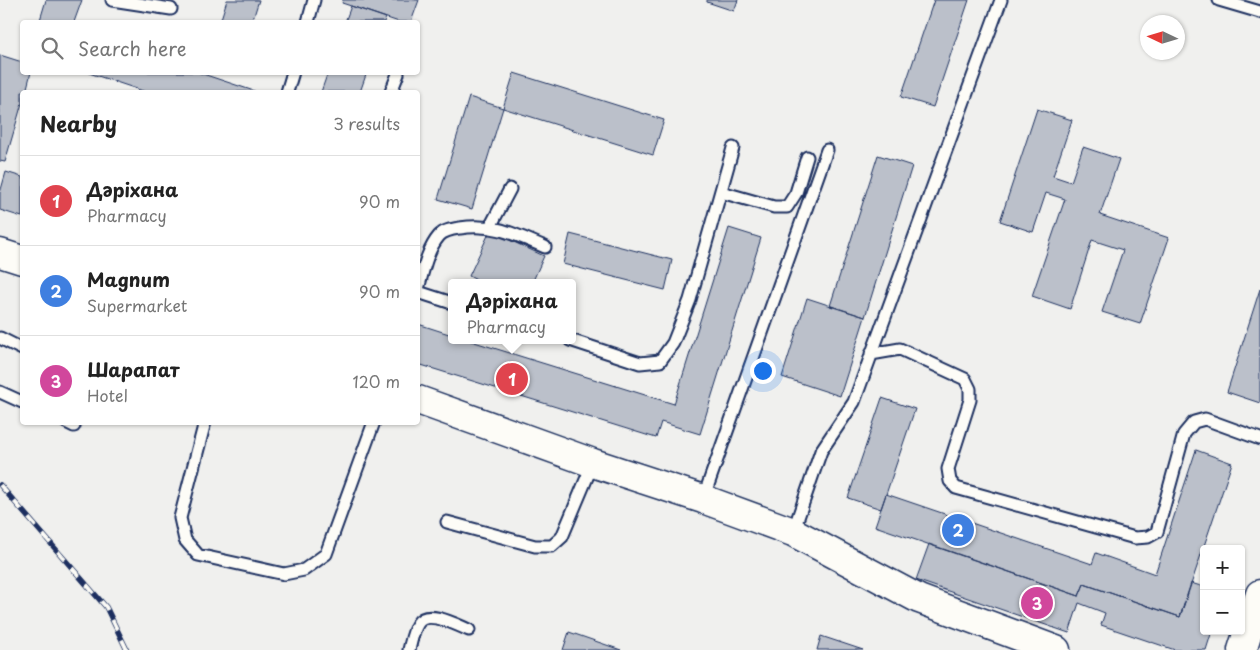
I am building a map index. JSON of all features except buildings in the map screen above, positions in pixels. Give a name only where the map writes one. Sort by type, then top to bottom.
[{"type":"street","points":[[0,253],[20,259]]},
{"type":"street","points":[[420,401],[594,463],[704,499],[793,532],[919,599],[1056,650]]},
{"type":"street","points":[[1242,650],[1260,594]]},
{"type":"lane","points":[[112,0],[170,9]]},
{"type":"lane","points":[[309,20],[314,0]]},
{"type":"lane","points":[[793,532],[821,451],[854,402],[1001,0]]},
{"type":"lane","points":[[1219,0],[1260,12]]},
{"type":"lane","points":[[288,90],[292,75]]},
{"type":"lane","points":[[392,90],[398,75]]},
{"type":"lane","points":[[576,342],[640,363],[660,361],[673,344],[690,300],[734,148]]},
{"type":"lane","points":[[704,499],[827,150]]},
{"type":"lane","points":[[721,192],[774,207],[787,207],[796,193],[807,156]]},
{"type":"lane","points":[[490,226],[510,189]]},
{"type":"lane","points":[[420,283],[430,249],[440,234],[451,229],[490,226],[512,232],[545,247]]},
{"type":"lane","points":[[420,291],[448,301]]},
{"type":"lane","points":[[0,338],[20,348]]},
{"type":"lane","points":[[871,354],[900,350],[966,379],[970,389],[970,400],[948,469],[950,481],[956,488],[1136,538],[1148,537],[1157,532],[1184,434],[1194,422],[1205,419],[1260,439]]},
{"type":"lane","points":[[0,392],[20,401]]},
{"type":"lane","points":[[204,425],[180,518],[185,540],[198,555],[284,574],[304,570],[326,554],[373,425]]},
{"type":"lane","points":[[447,522],[535,546],[552,546],[562,538],[594,463]]},
{"type":"lane","points":[[409,650],[418,623],[424,618],[434,617],[469,630]]},
{"type":"railway","points":[[0,485],[106,607],[127,650]]},
{"type":"place","name":"Дəріхана","points":[[512,379]]},
{"type":"place","name":"Magnum","points":[[958,530]]},
{"type":"place","name":"Шарапат","points":[[1037,603]]}]
